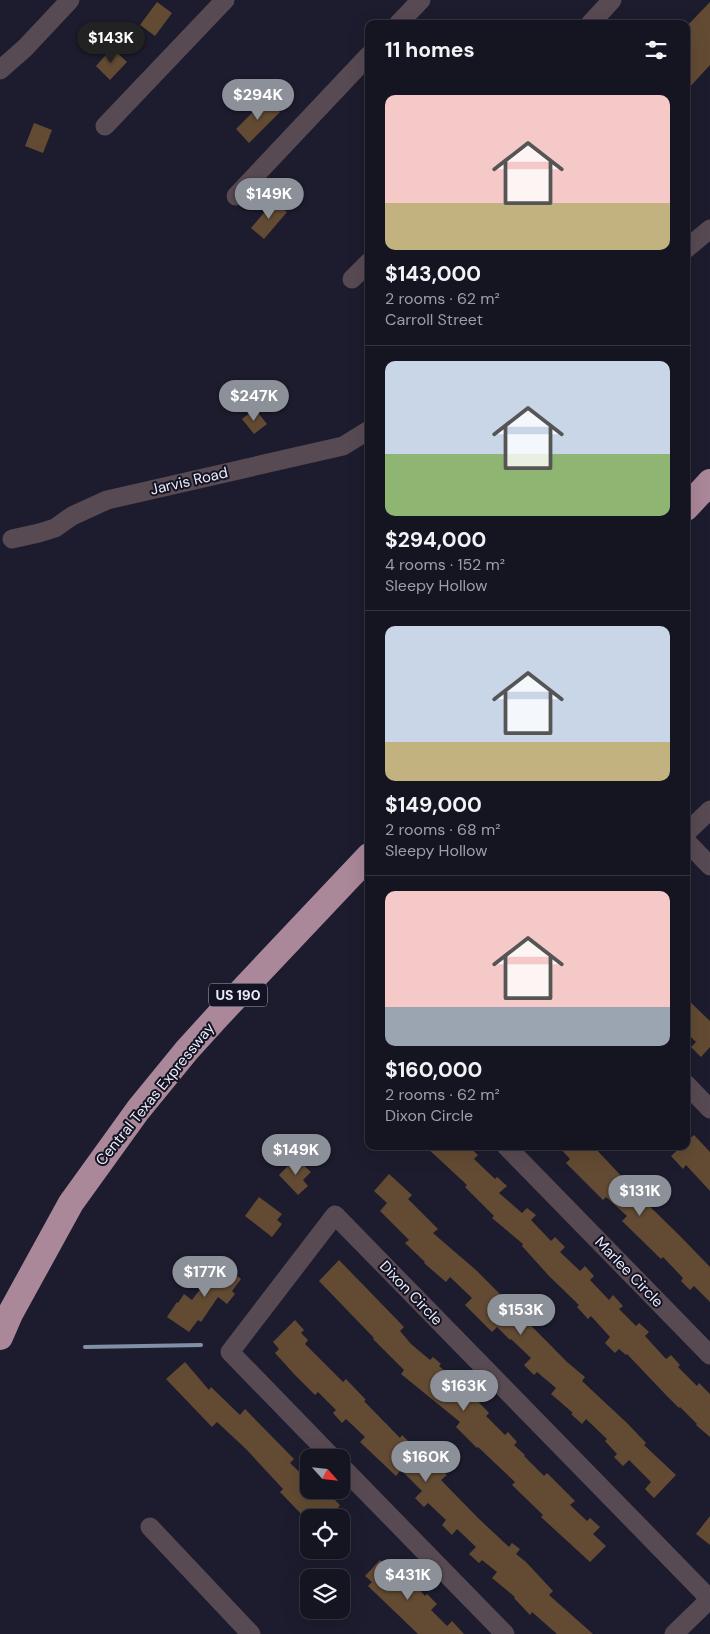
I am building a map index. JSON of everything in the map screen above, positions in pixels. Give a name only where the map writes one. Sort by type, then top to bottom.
[{"type":"highway","points":[[690,504],[710,482]]},
{"type":"highway","name":"Central Texas Expressway","points":[[0,1356],[5,1326],[71,1203],[144,1104],[187,1050],[365,860]]},
{"type":"street","points":[[0,70],[25,48],[70,0]]},
{"type":"street","points":[[105,126],[226,0]]},
{"type":"street","points":[[402,20],[420,0]]},
{"type":"street","points":[[594,20],[612,0]]},
{"type":"street","points":[[236,196],[365,59]]},
{"type":"street","points":[[690,246],[710,229]]},
{"type":"street","points":[[352,279],[365,266]]},
{"type":"street","name":"Jarvis Road","points":[[12,538],[55,528],[72,516],[107,500],[343,446],[365,432]]},
{"type":"street","points":[[690,829],[710,810]]},
{"type":"street","points":[[690,845],[710,866]]},
{"type":"street","points":[[690,1088],[710,1109]]},
{"type":"street","name":"Marlee Circle","points":[[510,1150],[710,1355]]},
{"type":"street","name":"Dixon Circle","points":[[324,1449],[230,1352],[335,1215],[710,1599]]},
{"type":"street","points":[[350,1475],[505,1634]]},
{"type":"street","points":[[150,1527],[246,1632]]},
{"type":"street","points":[[674,1634],[710,1599]]},
{"type":"building","points":[[157,2],[172,13],[155,36],[140,25]]},
{"type":"building","points":[[710,2],[710,65],[690,87],[690,23]]},
{"type":"building","points":[[112,48],[127,62],[110,80],[96,66]]},
{"type":"building","points":[[266,99],[280,112],[249,143],[236,129]]},
{"type":"building","points":[[34,123],[52,130],[43,153],[25,146]]},
{"type":"building","points":[[274,201],[287,212],[264,239],[251,228]]},
{"type":"building","points":[[255,409],[267,424],[254,434],[242,419]]},
{"type":"building","points":[[690,1002],[710,1021],[710,1047],[701,1057],[691,1047],[696,1042],[690,1036]]},
{"type":"building","points":[[694,1135],[710,1152],[710,1191],[686,1165],[683,1169],[671,1156],[678,1150],[690,1150],[690,1138]]},
{"type":"building","points":[[429,1150],[472,1150],[478,1155],[474,1159],[495,1179],[497,1177],[507,1186],[499,1193],[522,1213],[527,1208],[536,1215],[531,1220],[551,1241],[555,1237],[565,1247],[560,1252],[580,1271],[585,1266],[594,1276],[590,1280],[609,1300],[613,1295],[623,1306],[619,1309],[636,1326],[639,1323],[649,1332],[645,1336],[666,1359],[671,1355],[680,1365],[678,1367],[697,1386],[699,1383],[710,1394],[710,1437],[627,1354],[619,1349],[615,1353],[605,1343],[610,1337],[591,1316],[588,1319],[577,1307],[579,1305],[549,1276],[522,1246],[523,1244],[492,1218],[494,1216],[465,1187],[467,1185]]},
{"type":"building","points":[[562,1150],[597,1150],[623,1180],[710,1267],[710,1302],[694,1286],[690,1290],[681,1281],[683,1278],[663,1257],[661,1259],[622,1221],[627,1216],[606,1197],[603,1200],[566,1163],[570,1159]]},
{"type":"building","points":[[296,1158],[311,1172],[303,1180],[308,1186],[298,1195],[279,1175]]},
{"type":"building","points":[[389,1174],[412,1195],[408,1199],[438,1229],[433,1233],[477,1271],[567,1362],[585,1377],[582,1381],[628,1424],[646,1443],[644,1445],[676,1475],[654,1498],[645,1489],[651,1482],[629,1460],[623,1466],[614,1457],[617,1454],[605,1441],[607,1439],[586,1419],[582,1424],[571,1414],[573,1413],[551,1394],[556,1388],[537,1372],[534,1375],[524,1365],[531,1358],[497,1327],[492,1332],[465,1305],[472,1298],[450,1277],[446,1282],[405,1243],[409,1240],[380,1211],[387,1203],[374,1191]]},
{"type":"building","points":[[259,1197],[282,1214],[277,1220],[282,1224],[272,1237],[245,1216]]},
{"type":"building","points":[[339,1260],[404,1327],[400,1331],[411,1344],[430,1360],[433,1357],[441,1364],[439,1366],[471,1394],[489,1413],[486,1416],[505,1435],[508,1432],[517,1442],[514,1445],[524,1456],[544,1476],[547,1473],[575,1501],[570,1505],[587,1521],[590,1518],[600,1527],[593,1534],[606,1546],[590,1562],[541,1517],[543,1515],[512,1485],[515,1482],[456,1427],[460,1422],[401,1374],[404,1370],[319,1281]]},
{"type":"building","points":[[220,1263],[241,1279],[232,1291],[235,1294],[227,1304],[218,1297],[201,1322],[198,1320],[189,1332],[167,1317],[184,1294],[192,1300]]},
{"type":"building","points":[[295,1320],[304,1330],[301,1333],[308,1340],[305,1344],[343,1382],[346,1379],[366,1400],[364,1401],[400,1438],[402,1435],[419,1452],[416,1455],[431,1469],[436,1464],[447,1475],[441,1480],[509,1547],[512,1543],[520,1549],[516,1554],[553,1591],[549,1595],[593,1634],[557,1634],[532,1612],[530,1615],[515,1597],[492,1578],[497,1572],[482,1560],[479,1563],[469,1554],[476,1547],[457,1529],[452,1535],[442,1525],[446,1520],[428,1503],[424,1507],[415,1498],[422,1491],[401,1470],[396,1476],[360,1442],[365,1437],[346,1419],[342,1423],[333,1413],[336,1410],[318,1392],[315,1395],[295,1375],[275,1353],[279,1349],[273,1342]]},
{"type":"building","points":[[185,1362],[209,1390],[211,1387],[240,1415],[245,1409],[294,1459],[290,1463],[300,1472],[300,1499],[334,1499],[340,1505],[339,1509],[300,1509],[300,1513],[280,1492],[283,1489],[246,1449],[217,1422],[212,1427],[166,1379]]},
{"type":"building","points":[[710,1516],[710,1545],[696,1534]]},
{"type":"building","points":[[380,1560],[393,1573],[399,1567],[425,1596],[427,1594],[437,1604],[431,1610],[447,1626],[452,1621],[464,1634],[418,1634],[368,1586],[372,1582],[365,1576]]},
{"type":"waterway","points":[[85,1347],[201,1345]]}]
